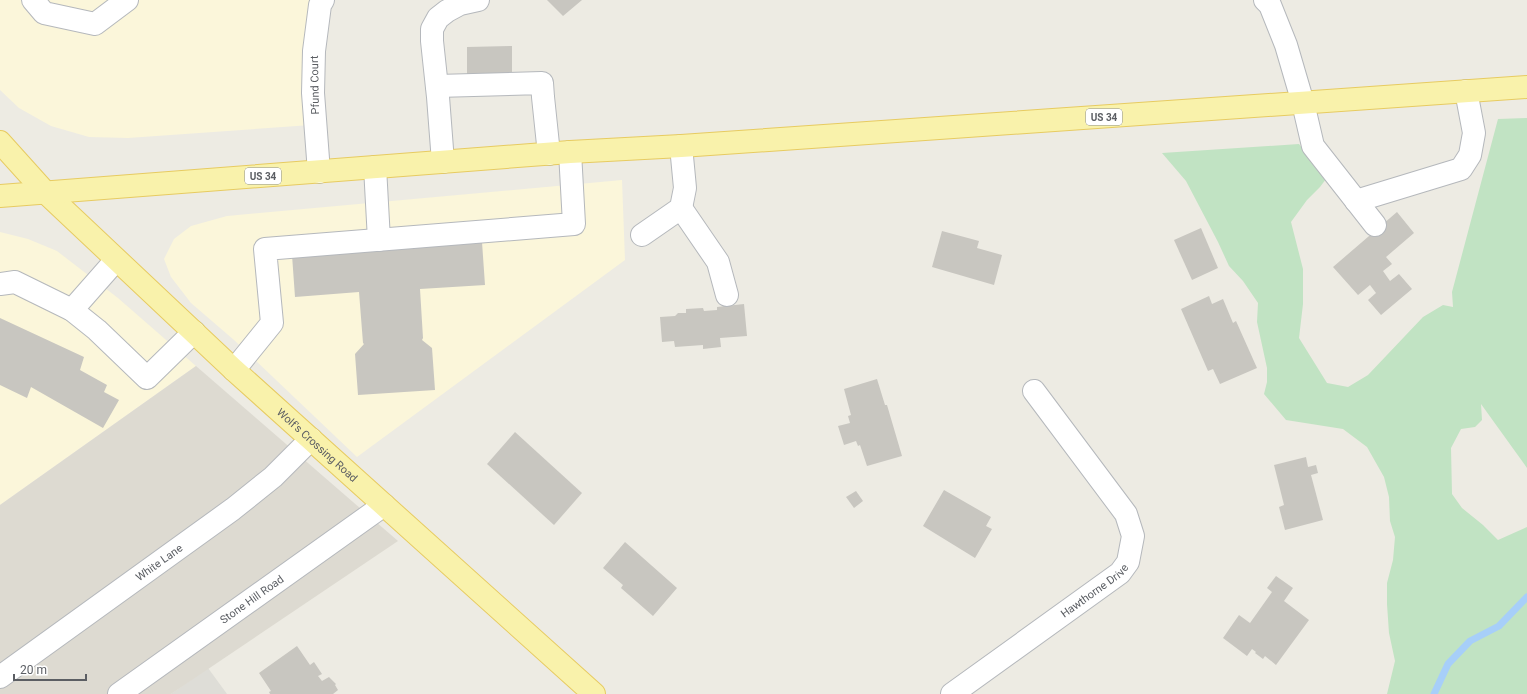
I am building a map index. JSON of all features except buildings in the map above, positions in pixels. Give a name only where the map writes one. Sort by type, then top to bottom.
[{"type":"main road","name":"US 34","points":[[45,192],[559,153],[680,146],[1527,87]]},
{"type":"main road","name":"Wolf's Crossing Road","points":[[0,142],[45,192],[234,370],[594,694]]},
{"type":"main road","points":[[0,196],[45,192]]},
{"type":"street","points":[[33,0],[44,13],[95,24],[127,0]]},
{"type":"street","name":"Pfund Court","points":[[319,172],[313,92],[314,58],[320,5],[323,0]]},
{"type":"street","points":[[443,162],[432,29],[438,18],[447,11],[460,4],[478,0]]},
{"type":"street","points":[[1272,2],[1303,103],[1313,146],[1375,225]]},
{"type":"street","points":[[234,370],[272,323],[265,249],[574,224],[559,153],[543,97],[542,83],[437,86]]},
{"type":"street","points":[[1356,201],[1461,169],[1470,155],[1474,133],[1466,91]]},
{"type":"street","points":[[642,235],[681,208],[685,188],[680,146]]},
{"type":"street","points":[[374,167],[380,240]]},
{"type":"street","points":[[681,208],[718,262],[727,295]]},
{"type":"street","points":[[72,310],[116,260]]},
{"type":"street","points":[[0,284],[15,282],[72,310],[97,330],[147,378],[194,332]]},
{"type":"street","name":"Hawthorne Drive","points":[[952,694],[1120,573],[1128,562],[1133,536],[1126,514],[1034,391]]},
{"type":"street","name":"White Lane","points":[[0,677],[233,508],[273,477],[311,439]]},
{"type":"street","name":"Stone Hill Road","points":[[119,694],[384,505]]},
{"type":"shaded area","points":[[0,0],[320,0],[311,125],[128,138],[89,137],[51,126],[19,108],[0,90]]},
{"type":"shaded area","points":[[622,180],[625,260],[357,457],[234,340],[191,303],[171,277],[164,259],[174,239],[191,226],[227,216]]},
{"type":"shaded area","points":[[0,232],[28,239],[57,251],[118,298],[196,366],[0,505]]},
{"type":"shaded area","points":[[196,366],[398,541],[171,694],[0,694],[0,505]]},
{"type":"shaded area","points":[[208,668],[227,694],[171,694]]},
{"type":"green space","points":[[1527,118],[1527,468],[1481,404],[1482,420],[1475,427],[1461,429],[1451,448],[1452,494],[1462,508],[1483,525],[1498,540],[1527,527],[1527,694],[1387,694],[1395,661],[1389,633],[1387,583],[1393,560],[1395,537],[1390,521],[1389,497],[1384,477],[1367,447],[1343,429],[1286,420],[1264,394],[1267,382],[1267,368],[1257,322],[1258,303],[1243,281],[1229,266],[1186,181],[1162,153],[1299,144],[1326,179],[1307,200],[1291,222],[1303,269],[1303,304],[1299,338],[1327,383],[1348,387],[1368,375],[1423,317],[1443,305],[1453,307],[1452,292],[1498,119]]},
{"type":"waterway","points":[[1434,694],[1448,664],[1470,641],[1499,626],[1527,597]]}]
